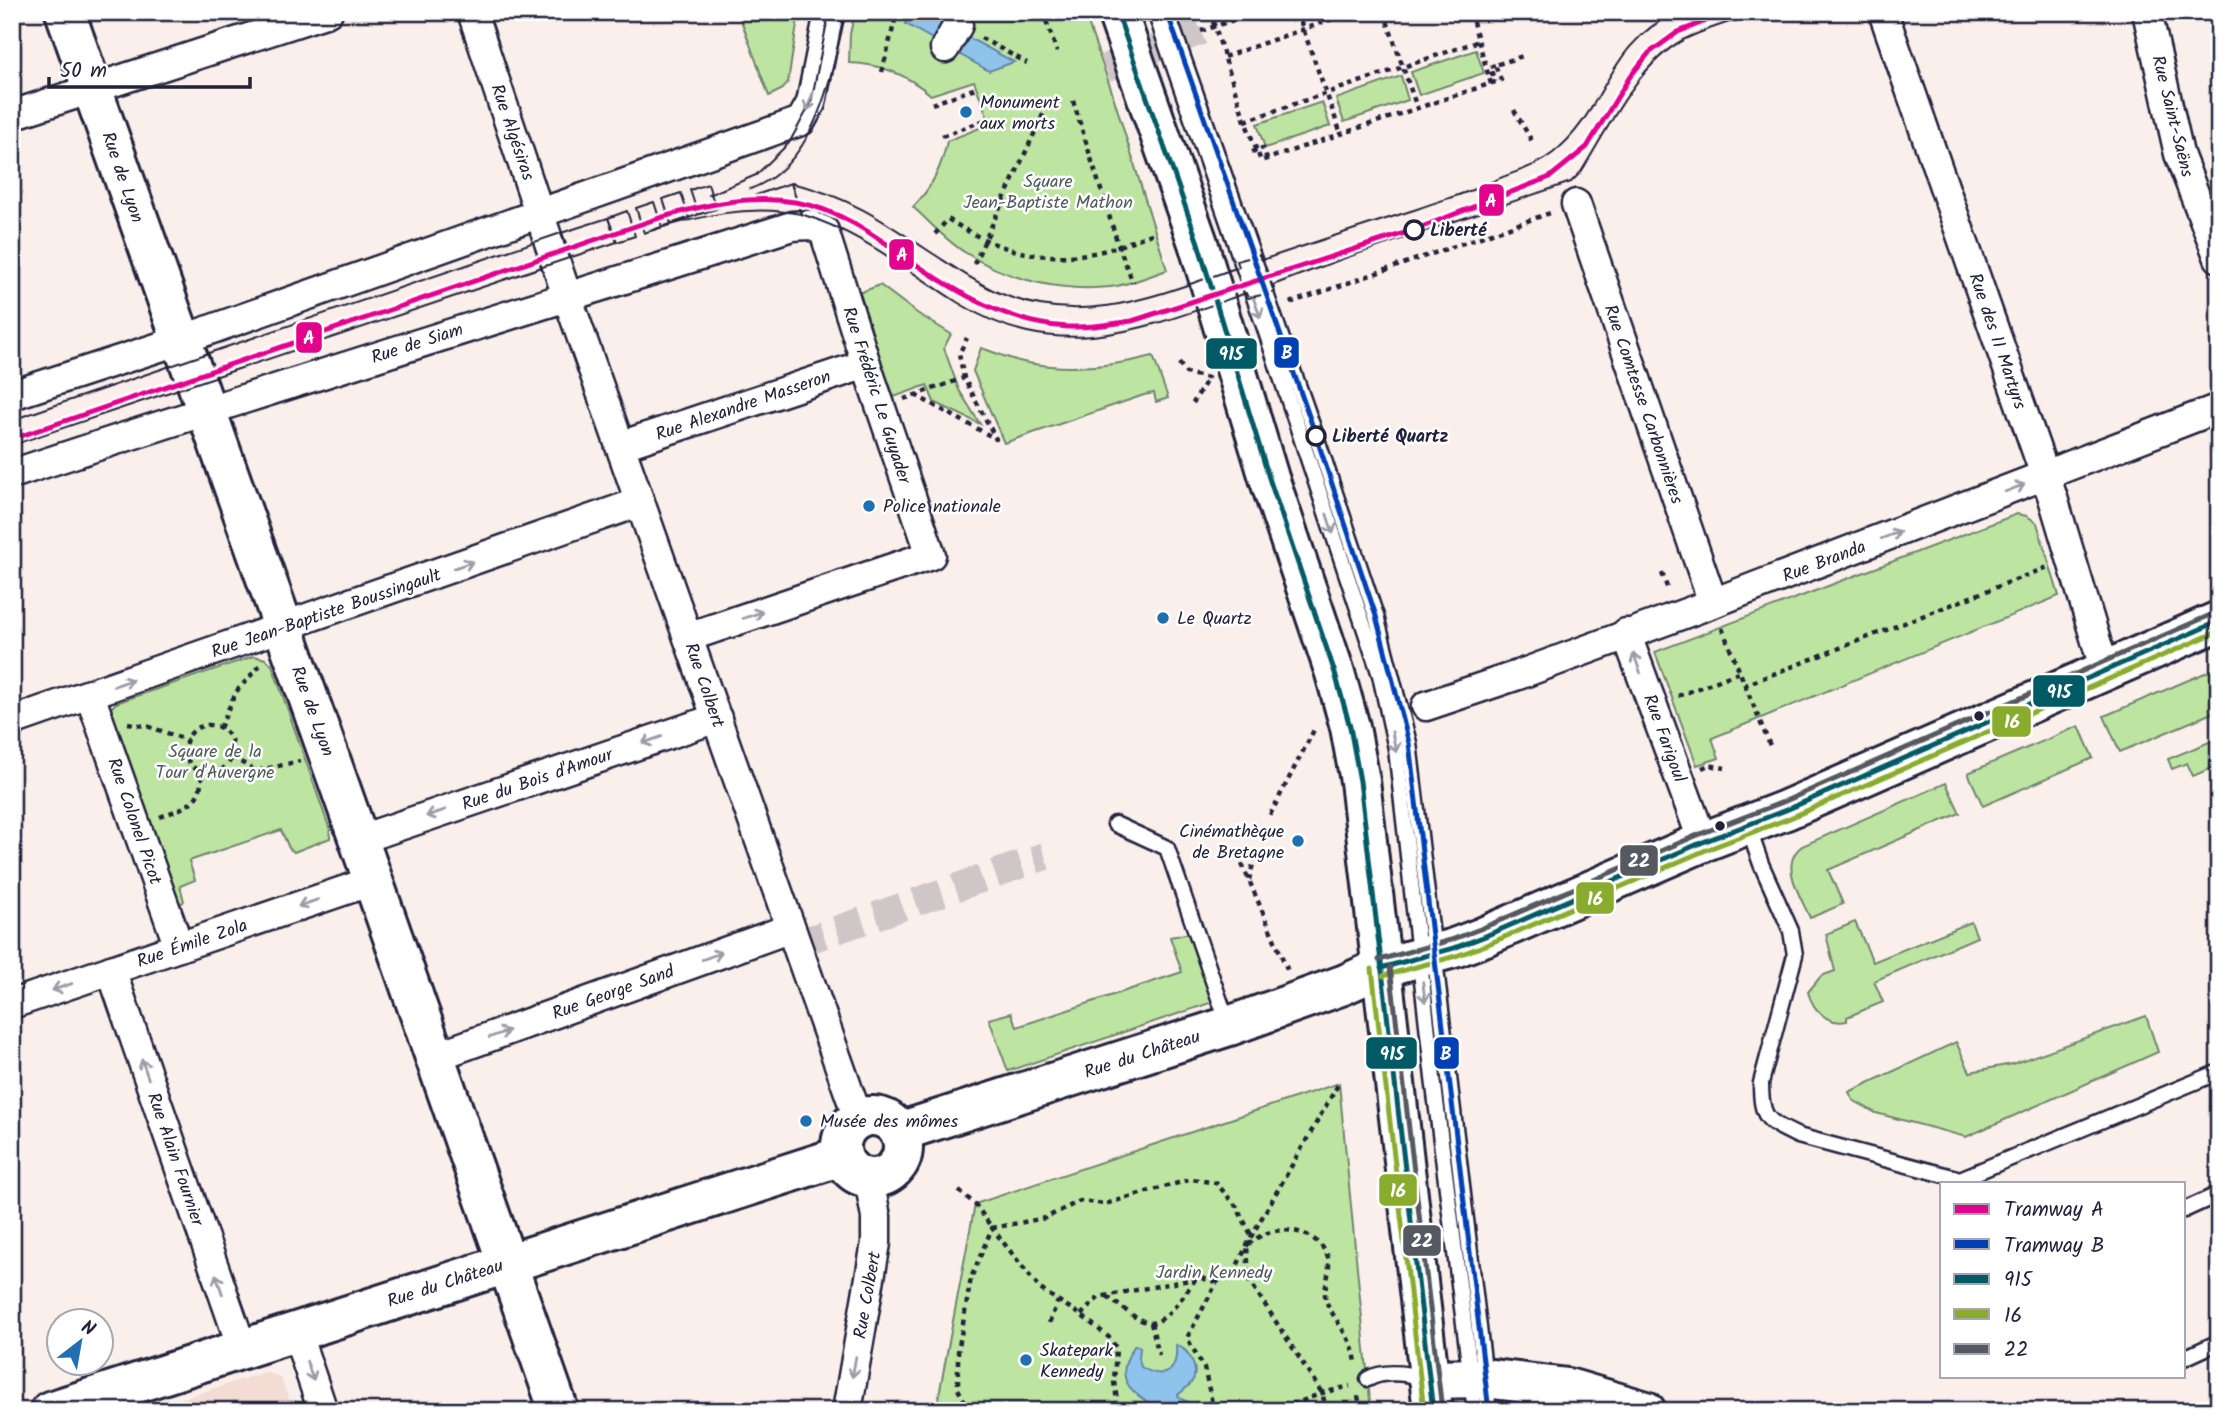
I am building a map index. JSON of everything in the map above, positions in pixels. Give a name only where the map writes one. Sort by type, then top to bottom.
[{"type":"main road","name":"Rue de Lyon","points":[[65,12],[559,1411]]},
{"type":"main road","points":[[1117,12],[1198,243],[1269,478],[1335,673],[1350,727],[1360,781],[1431,1395],[1568,1388],[1646,1411]]},
{"type":"main road","name":"Rue du Château","points":[[900,1132],[1229,1026],[1343,985],[1381,968],[1483,937],[1703,842],[1748,826],[2219,621]]},
{"type":"main road","points":[[878,1116],[887,1119],[900,1132],[903,1147],[899,1162],[887,1175],[855,1168],[841,1138],[858,1118],[878,1116]]},
{"type":"main road","name":"Rue du Château","points":[[50,1411],[508,1263],[855,1168]]},
{"type":"street","points":[[12,115],[328,12]]},
{"type":"street","name":"Rue Algésiras","points":[[472,12],[553,251]]},
{"type":"street","points":[[12,395],[181,340],[801,121],[811,103],[830,12]]},
{"type":"street","name":"Rue des 11 Martyrs","points":[[1883,12],[2045,476],[2105,671]]},
{"type":"street","name":"Rue Saint-Saëns","points":[[2147,12],[2179,154],[2219,258]]},
{"type":"street","name":"Rue Comtesse Carbonnières","points":[[1576,205],[1716,612]]},
{"type":"street","name":"Rue de Siam","points":[[12,474],[205,410],[792,226],[809,225],[824,231]]},
{"type":"street","name":"Rue Frédéric Le Guyader","points":[[688,637],[930,555],[824,231]]},
{"type":"street","name":"Rue Colbert","points":[[553,251],[858,1118]]},
{"type":"street","name":"Rue Alexandre Masseron","points":[[620,446],[866,364]]},
{"type":"street","name":"Rue Branda","points":[[1426,706],[1518,676],[1626,634],[1716,612],[2045,476],[2219,408]]},
{"type":"street","name":"Rue Jean-Baptiste Boussingault","points":[[12,721],[95,707],[283,628],[640,502]]},
{"type":"street","name":"Rue Farigoul","points":[[1626,634],[1703,842]]},
{"type":"street","name":"Rue Colonel Picot","points":[[95,707],[179,947]]},
{"type":"street","name":"Rue du Bois d'Amour","points":[[358,840],[717,718]]},
{"type":"street","name":"Rue Émile Zola","points":[[12,1004],[372,881]]},
{"type":"street","name":"Rue George Sand","points":[[434,1057],[791,928]]},
{"type":"street","name":"Rue Alain Fournier","points":[[111,970],[242,1348]]},
{"type":"street","name":"Rue Colbert","points":[[847,1411],[876,1243],[876,1217],[855,1168]]},
{"type":"street","points":[[296,1331],[323,1411]]},
{"type":"lane","points":[[1155,12],[1264,326],[1380,675],[1396,749],[1427,956]]},
{"type":"lane","points":[[1167,12],[1350,539],[1391,666],[1409,743],[1461,1306],[1480,1394]]},
{"type":"lane","points":[[1115,824],[1167,848],[1229,1026]]},
{"type":"lane","points":[[1748,826],[1761,864],[1791,930],[1795,955],[1761,1083],[1761,1102],[1766,1118],[1798,1136],[1960,1181],[2219,1072]]},
{"type":"lane","points":[[2186,1209],[2219,1194]]},
{"type":"lane","points":[[2186,1358],[2219,1342]]},
{"type":"lane","points":[[1363,1382],[1376,1374],[1413,1375],[1431,1395]]},
{"type":"path","points":[[882,72],[897,12]]},
{"type":"path","points":[[1043,12],[1057,52]]},
{"type":"path","points":[[1210,12],[1245,121],[1261,161],[1493,83]]},
{"type":"path","points":[[1201,31],[1257,12]]},
{"type":"path","points":[[1297,12],[1341,135]]},
{"type":"path","points":[[1224,57],[1352,12]]},
{"type":"path","points":[[1384,12],[1417,108]]},
{"type":"path","points":[[1469,12],[1493,83]]},
{"type":"path","points":[[1245,121],[1479,41]]},
{"type":"path","points":[[1493,83],[1493,66],[1522,55]]},
{"type":"path","points":[[932,104],[976,88]]},
{"type":"path","points":[[1073,101],[1133,283]]},
{"type":"path","points":[[974,264],[1046,108]]},
{"type":"path","points":[[1514,110],[1533,143]]},
{"type":"path","points":[[942,136],[988,118]]},
{"type":"path","points":[[1252,152],[1263,148],[1267,159]]},
{"type":"path","points":[[1272,309],[1576,205]]},
{"type":"path","points":[[935,234],[948,219],[985,241],[1016,252],[1075,256],[1101,251],[1155,233]]},
{"type":"path","points":[[964,378],[915,395],[996,439],[964,378],[960,354],[967,338]]},
{"type":"path","points":[[1179,363],[1186,373],[1208,378],[1193,403]]},
{"type":"path","points":[[1745,685],[2071,558]]},
{"type":"path","points":[[1716,612],[1770,748]]},
{"type":"path","points":[[220,728],[236,692],[264,662]]},
{"type":"path","points":[[1679,696],[1740,672]]},
{"type":"path","points":[[95,707],[187,740]]},
{"type":"path","points":[[1270,816],[1320,718]]},
{"type":"path","points":[[198,728],[220,728],[232,740],[232,757],[229,764],[216,772],[201,772],[192,766],[187,757],[187,740],[198,728]]},
{"type":"path","points":[[232,757],[256,771],[305,760]]},
{"type":"path","points":[[1709,765],[1725,768]]},
{"type":"path","points":[[136,825],[188,806],[195,800],[200,787],[201,772]]},
{"type":"path","points":[[1249,880],[1254,860]]},
{"type":"path","points":[[1242,864],[1289,972]]},
{"type":"path","points":[[1214,1411],[1205,1368],[1187,1338],[1217,1282],[1235,1270],[1339,1083]]},
{"type":"path","points":[[992,1227],[1045,1219],[1080,1201],[1105,1204],[1192,1179],[1216,1183],[1237,1207],[1252,1236]]},
{"type":"path","points":[[959,1191],[975,1205],[1040,1289],[1081,1315],[1111,1339],[1116,1348],[1114,1374],[1119,1411]]},
{"type":"path","points":[[970,1411],[958,1389],[958,1352],[971,1278],[992,1227]]},
{"type":"path","points":[[1247,1245],[1267,1233],[1292,1231],[1316,1239],[1328,1258],[1329,1274],[1325,1298],[1355,1353],[1363,1382],[1361,1411]]},
{"type":"path","points":[[1247,1245],[1249,1280],[1322,1393],[1327,1411]]},
{"type":"path","points":[[1081,1315],[1099,1297],[1196,1279],[1217,1282]]},
{"type":"path","points":[[1107,1296],[1151,1323],[1162,1320],[1196,1279]]},
{"type":"path","points":[[1049,1323],[1058,1301]]},
{"type":"path","points":[[1151,1323],[1159,1355]]},
{"type":"path","points":[[1253,1411],[1266,1406],[1297,1403],[1363,1382]]},
{"type":"shaded area","points":[[265,1372],[280,1377],[294,1411],[144,1411]]},
{"type":"green space","points":[[738,12],[799,12],[788,82],[783,89],[769,96]]},
{"type":"green space","name":"Square Jean-Baptiste Mathon","points":[[855,12],[1084,12],[1111,89],[1167,270],[1110,287],[1054,286],[999,270],[952,243],[913,207],[935,177],[947,141],[990,124],[974,81],[931,95],[912,81],[893,72],[872,65],[849,63],[850,34]]},
{"type":"green space","points":[[1476,50],[1484,73],[1419,95],[1411,72]]},
{"type":"green space","points":[[1401,76],[1408,100],[1344,122],[1336,99]]},
{"type":"green space","points":[[1322,102],[1330,126],[1265,148],[1257,124]]},
{"type":"green space","points":[[880,285],[951,334],[944,348],[959,390],[980,424],[934,402],[927,385],[894,397],[856,294]]},
{"type":"green space","points":[[981,348],[1018,361],[1072,367],[1121,363],[1153,356],[1168,398],[1156,402],[1154,393],[1144,395],[1004,443],[973,371]]},
{"type":"green space","points":[[2017,514],[2027,516],[2037,523],[2059,596],[1712,738],[1719,758],[1697,765],[1655,652]]},
{"type":"green space","name":"Square de la Tour d'Auvergne","points":[[254,656],[266,659],[272,665],[330,830],[330,838],[294,852],[289,848],[281,830],[189,861],[195,880],[180,886],[184,901],[177,903],[110,709],[116,703]]},
{"type":"green space","points":[[2219,667],[2219,710],[2120,752],[2104,716]]},
{"type":"green space","points":[[2079,726],[2093,758],[1983,806],[1968,773]]},
{"type":"green space","points":[[2219,738],[2219,765],[2193,776],[2187,763],[2172,769],[2168,759]]},
{"type":"green space","points":[[1946,783],[1960,813],[1828,870],[1843,904],[1810,918],[1797,891],[1792,871],[1795,853],[1802,846]]},
{"type":"green space","points":[[1855,922],[1873,962],[1971,922],[1977,937],[1874,981],[1883,1002],[1847,1017],[1847,1021],[1833,1021],[1817,1010],[1808,992],[1821,976],[1835,971],[1826,934]]},
{"type":"green space","points":[[1196,932],[1216,1001],[1008,1071],[989,1019],[1011,1013],[1017,1027],[1182,972],[1170,937]]},
{"type":"green space","points":[[2146,1016],[2158,1052],[1966,1137],[1876,1113],[1853,1100],[1849,1092],[1956,1042],[1970,1072],[2012,1064]]},
{"type":"green space","name":"Jardin Kennedy","points":[[1339,1083],[1371,1411],[936,1411],[975,1204]]},
{"type":"water","points":[[909,12],[921,12],[1014,62],[989,71],[906,24]]},
{"type":"water","points":[[1135,1345],[1140,1347],[1141,1367],[1157,1373],[1172,1368],[1176,1345],[1189,1355],[1194,1366],[1194,1378],[1178,1395],[1195,1406],[1196,1411],[1130,1411],[1129,1407],[1147,1407],[1148,1402],[1132,1390],[1125,1378],[1126,1363]]},
{"type":"tunnel","points":[[1105,68],[1201,31]]},
{"type":"tunnel","points":[[797,944],[1045,856]]},
{"type":"tram line","points":[[709,195],[756,175],[789,143],[811,103],[829,12]]},
{"type":"tram line","points":[[750,189],[773,177],[792,160],[806,139],[827,88],[846,12]]},
{"type":"tram line","name":"B","points":[[1167,12],[1316,436],[1376,616],[1409,743],[1489,1411]]},
{"type":"tram line","points":[[1677,12],[1653,26],[1635,42],[1620,60],[1571,136],[1553,153],[1538,162],[1474,190],[1262,260],[1259,255],[1237,261],[1239,267],[1179,288],[1120,304],[1059,308],[1028,303],[997,292],[863,210],[829,194],[791,183],[801,214],[863,241],[957,302],[994,321],[1030,333],[1066,337],[1136,329],[1246,293],[1248,298],[1275,292],[1273,285],[1342,259],[1571,182],[1581,172],[1625,99],[1651,65],[1683,40],[1760,12]]},
{"type":"tram line","name":"A","points":[[12,439],[653,220],[705,206],[741,200],[795,202],[826,210],[868,232],[964,294],[1025,320],[1068,327],[1132,321],[1414,230],[1550,177],[1587,147],[1629,78],[1649,53],[1678,32],[1729,12]]},
{"type":"tram line","points":[[791,183],[801,214],[762,210],[724,213],[650,231],[791,183]]},
{"type":"tram line","points":[[708,184],[716,209],[698,214],[690,190],[708,184]]},
{"type":"tram line","points":[[681,193],[689,218],[671,224],[663,199],[681,193]]},
{"type":"tram line","points":[[654,202],[662,227],[644,233],[636,208],[654,202]]},
{"type":"tram line","points":[[627,211],[635,236],[617,242],[608,218],[627,211]]},
{"type":"tram line","points":[[608,218],[617,242],[569,258],[561,233],[608,218]]},
{"type":"tram line","points":[[12,420],[561,233],[569,258],[12,445]]},
{"type":"transit line","name":"915","points":[[1117,12],[1198,243],[1269,478],[1335,673],[1350,727],[1360,781],[1433,1411]]},
{"type":"transit line","name":"22","points":[[1379,960],[1480,929],[1700,834],[1783,802],[2215,613]]},
{"type":"transit line","name":"915","points":[[1381,968],[1483,937],[1703,842],[1786,810],[2219,621]]},
{"type":"transit line","name":"16","points":[[1383,976],[1486,945],[1706,850],[1790,818],[2219,631]]},
{"type":"transit line","name":"22","points":[[1390,967],[1442,1410]]},
{"type":"transit line","name":"16","points":[[1372,969],[1424,1411]]},
{"type":"place","name":"Monument aux morts","points":[[966,112]]},
{"type":"place","name":"Liberté","points":[[1414,230]]},
{"type":"place","name":"Liberté Quartz","points":[[1316,436]]},
{"type":"place","name":"Police nationale","points":[[869,506]]},
{"type":"place","name":"Le Quartz","points":[[1163,618]]},
{"type":"place","name":"Cinémathèque de Bretagne","points":[[1298,841]]},
{"type":"place","name":"Musée des mômes","points":[[806,1121]]},
{"type":"place","name":"Skatepark Kennedy","points":[[1026,1360]]}]
